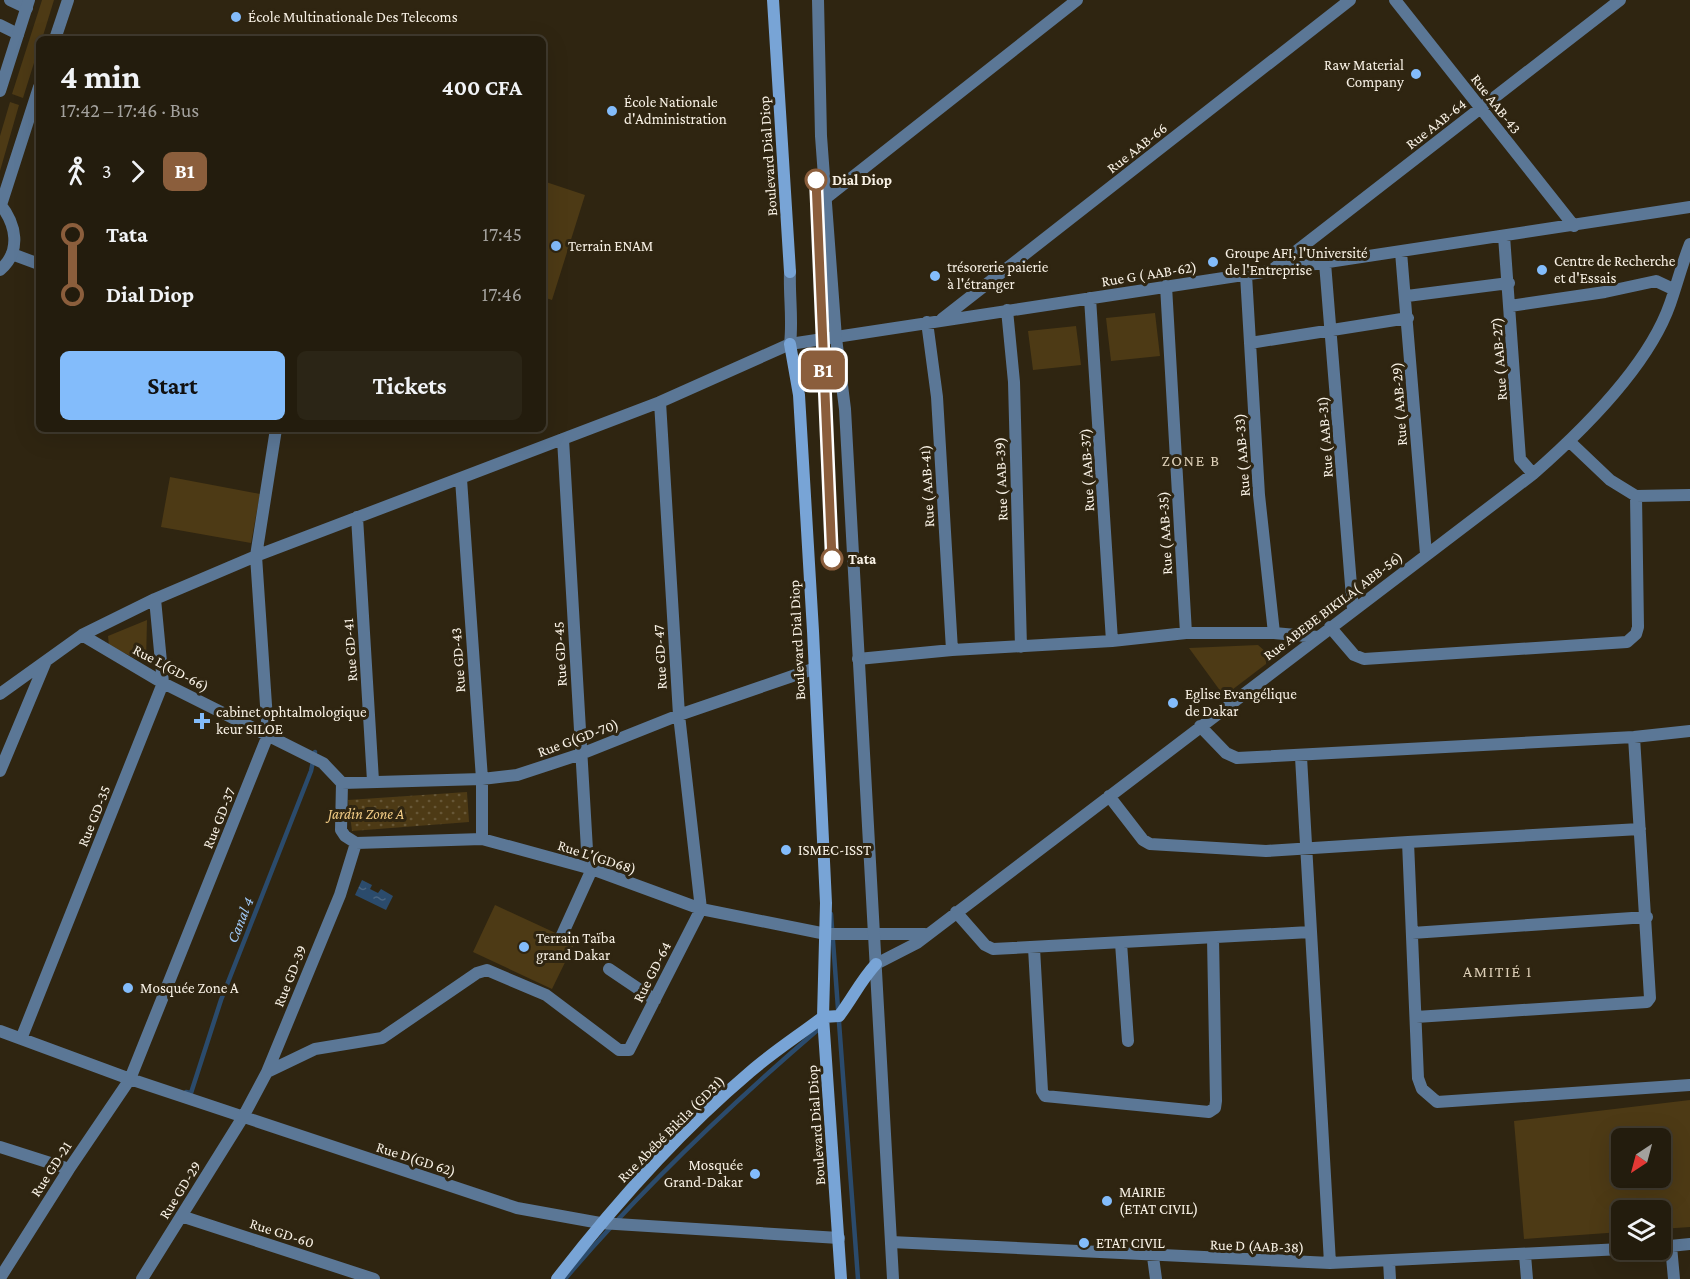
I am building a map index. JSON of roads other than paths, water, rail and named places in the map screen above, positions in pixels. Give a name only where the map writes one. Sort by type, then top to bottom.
[{"type":"main road","name":"Boulevard Dial Diop","points":[[773,0],[790,272]]},
{"type":"main road","name":"Boulevard Dial Diop","points":[[790,344],[799,395],[826,903],[823,1017],[841,1279]]},
{"type":"main road","name":"Rue Abébé Bikila (GD31)","points":[[557,1279],[600,1223],[696,1120],[749,1073],[823,1017],[839,1016],[856,994],[865,975],[876,964]]},
{"type":"street","points":[[0,92],[28,4],[10,0]]},
{"type":"street","points":[[58,36],[68,0]]},
{"type":"street","points":[[818,0],[826,198],[836,338],[845,409],[894,1279]]},
{"type":"street","points":[[826,198],[1077,0]]},
{"type":"street","points":[[1328,0],[1336,11]]},
{"type":"street","name":"Rue AAB-66","points":[[941,320],[1350,0]]},
{"type":"street","name":"Rue AAB-43","points":[[1395,0],[1574,226]]},
{"type":"street","name":"Rue AAB-64","points":[[1271,271],[1620,0]]},
{"type":"street","points":[[0,25],[18,34]]},
{"type":"street","points":[[0,270],[12,254],[15,236],[11,219],[0,204],[36,96]]},
{"type":"street","name":"Rue G ( AAB-62)","points":[[0,694],[82,634],[155,599],[256,556],[660,402],[790,344],[1690,207]]},
{"type":"street","name":"Rue ( AAB-27)","points":[[1504,236],[1520,459],[1533,474]]},
{"type":"street","name":"Rue ABEBE BIKILA( ABB-56)","points":[[876,964],[917,943],[925,934],[1533,474],[1570,442],[1612,396],[1656,334],[1670,303],[1690,244]]},
{"type":"street","name":"Rue ( AAB-29)","points":[[1401,252],[1407,296],[1426,554]]},
{"type":"street","points":[[12,254],[36,263]]},
{"type":"street","name":"Rue ( AAB-31)","points":[[1325,263],[1353,610]]},
{"type":"street","name":"Boulevard Dial Diop","points":[[790,272],[789,299],[792,326],[790,344]]},
{"type":"street","name":"Rue ( AAB-33)","points":[[1246,274],[1259,495],[1275,633]]},
{"type":"street","points":[[1510,306],[1605,292],[1656,281],[1673,289]]},
{"type":"street","points":[[1407,296],[1509,283]]},
{"type":"street","name":"Rue ( AAB-35)","points":[[1166,286],[1186,633]]},
{"type":"street","name":"Rue ( AAB-37)","points":[[1090,298],[1112,641]]},
{"type":"street","name":"Rue ( AAB-39)","points":[[1007,310],[1014,382],[1021,647]]},
{"type":"street","points":[[1250,343],[1408,318]]},
{"type":"street","name":"Rue ( AAB-41)","points":[[927,322],[936,397],[952,650]]},
{"type":"street","name":"Rue GD-47","points":[[660,402],[679,715],[701,909]]},
{"type":"street","name":"Rue GD-37","points":[[130,1079],[268,735],[256,556],[276,432]]},
{"type":"street","name":"Rue GD-45","points":[[563,439],[581,754],[590,868]]},
{"type":"street","points":[[1570,442],[1610,480],[1636,496],[1690,495]]},
{"type":"street","name":"Rue GD-43","points":[[460,479],[482,779],[482,839]]},
{"type":"street","points":[[1330,627],[1354,655],[1364,659],[1627,642],[1636,634],[1638,627],[1636,496]]},
{"type":"street","name":"Rue GD-41","points":[[357,517],[373,781]]},
{"type":"street","name":"Rue GD-35","points":[[21,1038],[163,683],[155,599]]},
{"type":"street","points":[[858,659],[952,650],[1112,641],[1186,633],[1275,633],[1318,637]]},
{"type":"street","name":"Rue L(GD-66)","points":[[82,634],[163,683],[322,763],[342,783]]},
{"type":"street","points":[[0,771],[47,658]]},
{"type":"street","name":"Rue G(GD-70)","points":[[342,783],[482,779],[517,775],[581,754],[679,715],[813,669]]},
{"type":"street","points":[[1200,726],[1232,757],[1301,757],[1432,746],[1634,737],[1690,731]]},
{"type":"street","points":[[1416,1017],[1642,1004],[1650,998],[1647,917],[1634,737]]},
{"type":"street","points":[[1301,757],[1330,1263]]},
{"type":"street","points":[[342,783],[340,830],[356,843]]},
{"type":"street","points":[[1109,796],[1143,840],[1150,844],[1266,851],[1640,829]]},
{"type":"street","name":"Rue L'(GD68)","points":[[356,843],[482,839],[590,868],[701,909],[826,934]]},
{"type":"street","points":[[1407,842],[1418,1078],[1422,1089],[1437,1102],[1690,1085]]},
{"type":"street","name":"Rue GD-39","points":[[243,1117],[267,1072],[340,895],[356,843]]},
{"type":"street","points":[[562,935],[590,868]]},
{"type":"street","name":"Rue GD-64","points":[[267,1072],[315,1049],[382,1038],[477,973],[487,970],[546,995],[619,1050],[629,1050],[701,909]]},
{"type":"street","points":[[956,912],[988,947],[1034,948],[1310,932]]},
{"type":"street","points":[[1412,933],[1647,917]]},
{"type":"street","points":[[826,934],[925,934]]},
{"type":"street","points":[[1034,948],[1042,1091],[1045,1096],[1209,1112],[1215,1108],[1216,1101],[1213,938]]},
{"type":"street","points":[[1121,943],[1128,1041]]},
{"type":"street","points":[[609,969],[655,999]]},
{"type":"street","name":"Rue D(GD 62)","points":[[0,1031],[130,1079],[517,1208],[600,1223],[839,1238]]},
{"type":"street","name":"Rue GD-21","points":[[0,1278],[5,1258],[130,1079]]},
{"type":"street","name":"Rue GD-29","points":[[142,1279],[243,1117]]},
{"type":"street","points":[[0,1147],[69,1169]]},
{"type":"street","name":"Rue GD-60","points":[[181,1216],[374,1279]]},
{"type":"street","name":"Rue D (AAB-38)","points":[[891,1242],[1153,1257],[1330,1263],[1611,1250]]},
{"type":"street","points":[[1671,1246],[1690,1244]]},
{"type":"street","points":[[1525,1255],[1527,1279]]},
{"type":"street","points":[[1153,1257],[1155,1279]]},
{"type":"street","points":[[1669,1260],[1674,1279]]},
{"type":"street","points":[[1389,1261],[1390,1279]]},
{"type":"water","points":[[362,880],[372,885],[370,889],[378,893],[381,889],[393,896],[386,910],[355,895]]},
{"type":"waterway","name":"Canal 4","points":[[186,1092],[191,1093],[221,1000],[311,771],[315,752]]},
{"type":"waterway","points":[[831,914],[858,1279]]},
{"type":"waterway","points":[[565,1279],[656,1179],[754,1086],[821,1027]]},
{"type":"place","name":"École Multinationale Des Telecoms","points":[[236,17]]},
{"type":"place","name":"Raw Material Company","points":[[1416,74]]},
{"type":"place","name":"École Nationale d'Administration","points":[[612,111]]},
{"type":"place","name":"Dial Diop","points":[[816,180]]},
{"type":"place","name":"Terrain ENAM","points":[[556,246]]},
{"type":"place","name":"Groupe AFI, l'Université de l'Entreprise","points":[[1213,262]]},
{"type":"place","name":"Centre de Recherche et d'Essais","points":[[1542,270]]},
{"type":"place","name":"trésorerie paierie à l'étranger","points":[[935,276]]},
{"type":"place","name":"Tata","points":[[832,559]]},
{"type":"place","name":"Eglise Evangélique de Dakar","points":[[1173,703]]},
{"type":"place","name":"cabinet ophtalmologique keur SILOE","points":[[202,721]]},
{"type":"place","name":"ISMEC-ISST","points":[[786,850]]},
{"type":"place","name":"Terrain Taïba grand Dakar","points":[[524,947]]},
{"type":"place","name":"Mosquée Zone A","points":[[128,988]]},
{"type":"place","name":"Mosquée Grand-Dakar","points":[[755,1174]]},
{"type":"place","name":"MAIRIE (ETAT CIVIL)","points":[[1107,1201]]},
{"type":"place","name":"ETAT CIVIL","points":[[1084,1243]]},
{"type":"district","name":"ZONE B","points":[[1191,460]]},
{"type":"district","name":"AMITIÉ 1","points":[[1498,971]]},
{"type":"park label","name":"Jardin Zone A","points":[[366,814]]}]
